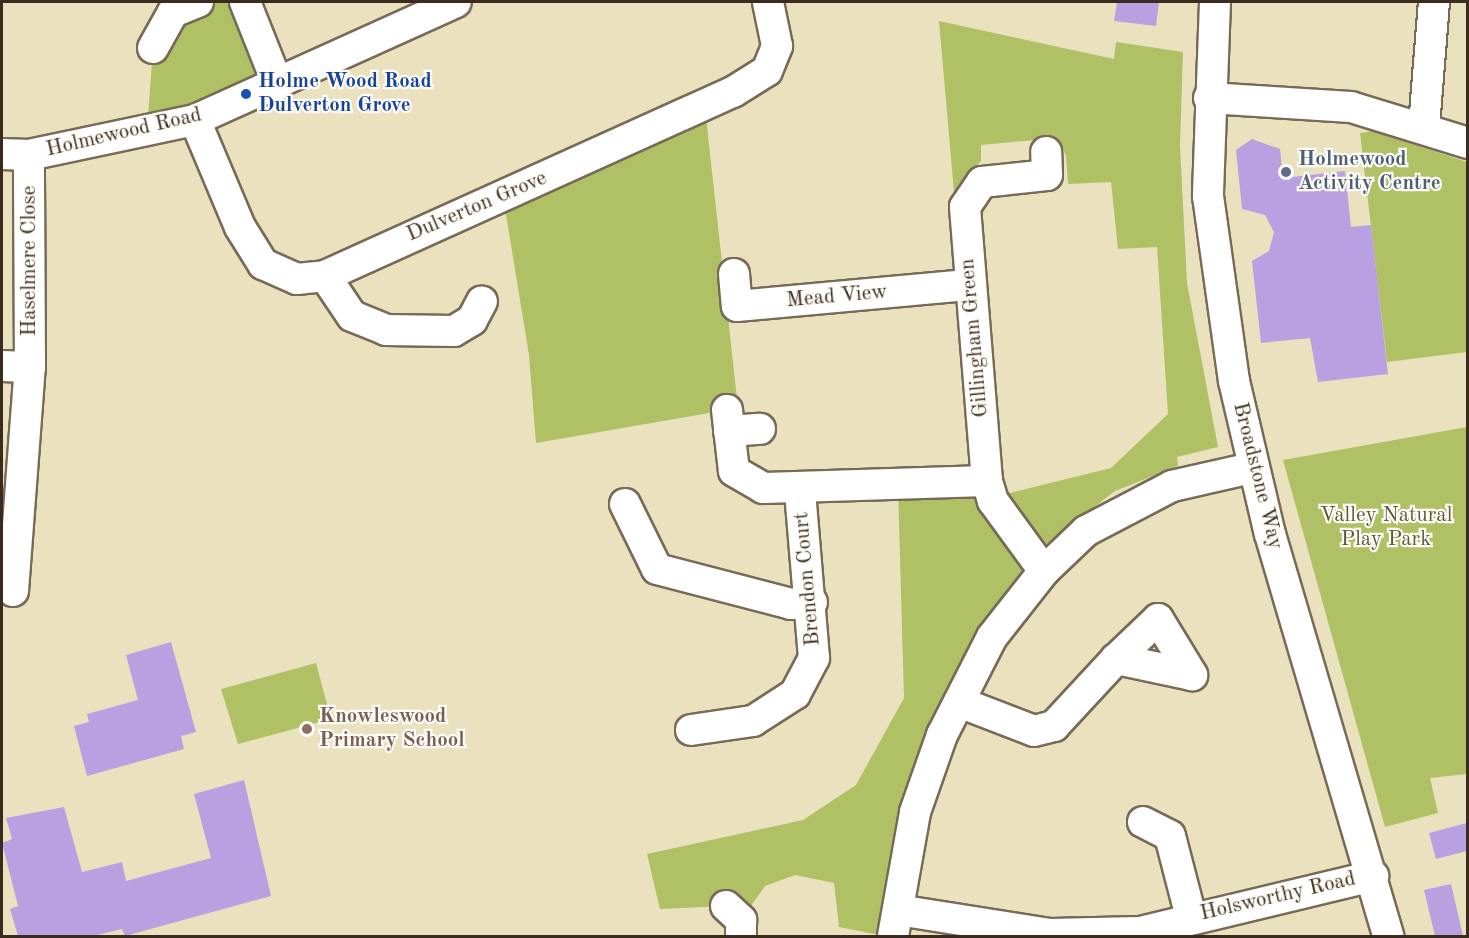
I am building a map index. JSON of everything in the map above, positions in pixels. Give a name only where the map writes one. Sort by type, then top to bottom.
[{"type":"street","points":[[153,48],[173,12],[198,2]]},
{"type":"street","points":[[245,2],[278,85]]},
{"type":"street","name":"Holmewood Road","points":[[15,154],[195,120],[278,85],[456,2]]},
{"type":"street","name":"Dulverton Grove","points":[[195,120],[240,227],[264,264],[297,279],[325,276],[705,108],[759,76],[767,71],[777,46],[768,2]]},
{"type":"street","name":"Broadstone Way","points":[[1215,2],[1209,98],[1212,238],[1252,468],[1373,876],[1388,936]]},
{"type":"street","points":[[1424,126],[1434,2]]},
{"type":"street","points":[[1209,98],[1332,105],[1424,126],[1467,143]]},
{"type":"street","name":"Gillingham Green","points":[[1044,571],[993,501],[987,481],[965,207],[970,192],[990,180],[1047,175],[1046,152]]},
{"type":"street","name":"Haselmere Close","points":[[13,591],[26,438],[16,367],[15,154]]},
{"type":"street","name":"Mead View","points":[[734,274],[737,306],[970,285]]},
{"type":"street","points":[[325,276],[352,316],[386,330],[453,331],[472,320],[482,301]]},
{"type":"street","points":[[760,429],[728,420],[734,471],[763,488],[800,490],[987,481]]},
{"type":"street","points":[[896,923],[915,812],[959,702],[992,637],[1044,571],[1086,531],[1136,500],[1172,486],[1252,468]]},
{"type":"street","name":"Brendon Court","points":[[691,730],[753,721],[795,694],[814,658],[812,602],[800,490]]},
{"type":"street","points":[[625,504],[657,569],[791,604],[812,602]]},
{"type":"street","points":[[959,702],[1034,731],[1054,726],[1116,659]]},
{"type":"street","points":[[1143,822],[1170,836],[1191,917]]},
{"type":"street","name":"Holsworthy Road","points":[[896,923],[1050,934],[1140,934],[1191,917],[1373,876]]},
{"type":"street","points":[[726,906],[741,920],[741,936]]},
{"type":"green space","points":[[198,2],[245,2],[278,85],[147,130],[153,48]]},
{"type":"green space","points":[[939,21],[1114,59],[1116,42],[1183,52],[1180,146],[1187,283],[1218,447],[1177,457],[1178,466],[1115,491],[1046,544],[1040,544],[1006,494],[1111,468],[1168,414],[1157,247],[1118,249],[1111,182],[1068,184],[1066,156],[1057,138],[981,145],[981,161],[954,192]]},
{"type":"green space","points":[[705,108],[738,408],[536,443],[529,355],[503,196]]},
{"type":"green space","points":[[1373,131],[1467,162],[1467,352],[1387,362],[1360,133]]},
{"type":"green space","name":"Valley Natural Play Park","points":[[1467,427],[1467,774],[1430,778],[1438,813],[1385,827],[1283,460]]},
{"type":"green space","points":[[987,481],[1044,571],[992,637],[884,936],[839,927],[834,883],[795,875],[765,886],[741,920],[726,906],[660,909],[647,854],[803,820],[856,785],[904,698],[898,487]]},
{"type":"green space","points":[[316,663],[331,719],[238,744],[221,689]]},
{"type":"building","points":[[1117,2],[1159,2],[1156,26],[1114,21]]},
{"type":"building","points":[[1252,139],[1280,149],[1283,178],[1345,171],[1351,227],[1371,225],[1388,374],[1318,382],[1310,338],[1261,343],[1252,261],[1269,251],[1274,232],[1265,215],[1242,209],[1236,150]]},
{"type":"building","points":[[171,642],[196,732],[181,736],[184,749],[87,776],[74,726],[89,722],[87,714],[138,700],[126,655]]},
{"type":"building","points":[[244,780],[271,896],[125,936],[122,929],[93,936],[18,936],[10,909],[18,906],[2,843],[12,839],[6,818],[64,807],[82,872],[122,862],[126,881],[211,858],[194,794]]},
{"type":"building","points":[[1467,823],[1467,851],[1436,859],[1429,833]]},
{"type":"building","points":[[1451,884],[1463,936],[1435,936],[1424,890]]},
{"type":"place","name":"Holme Wood Road Dulverton Grove","points":[[246,94]]},
{"type":"place","name":"Holmewood Activity Centre","points":[[1286,172]]},
{"type":"place","name":"Knowleswood Primary School","points":[[307,729]]}]
